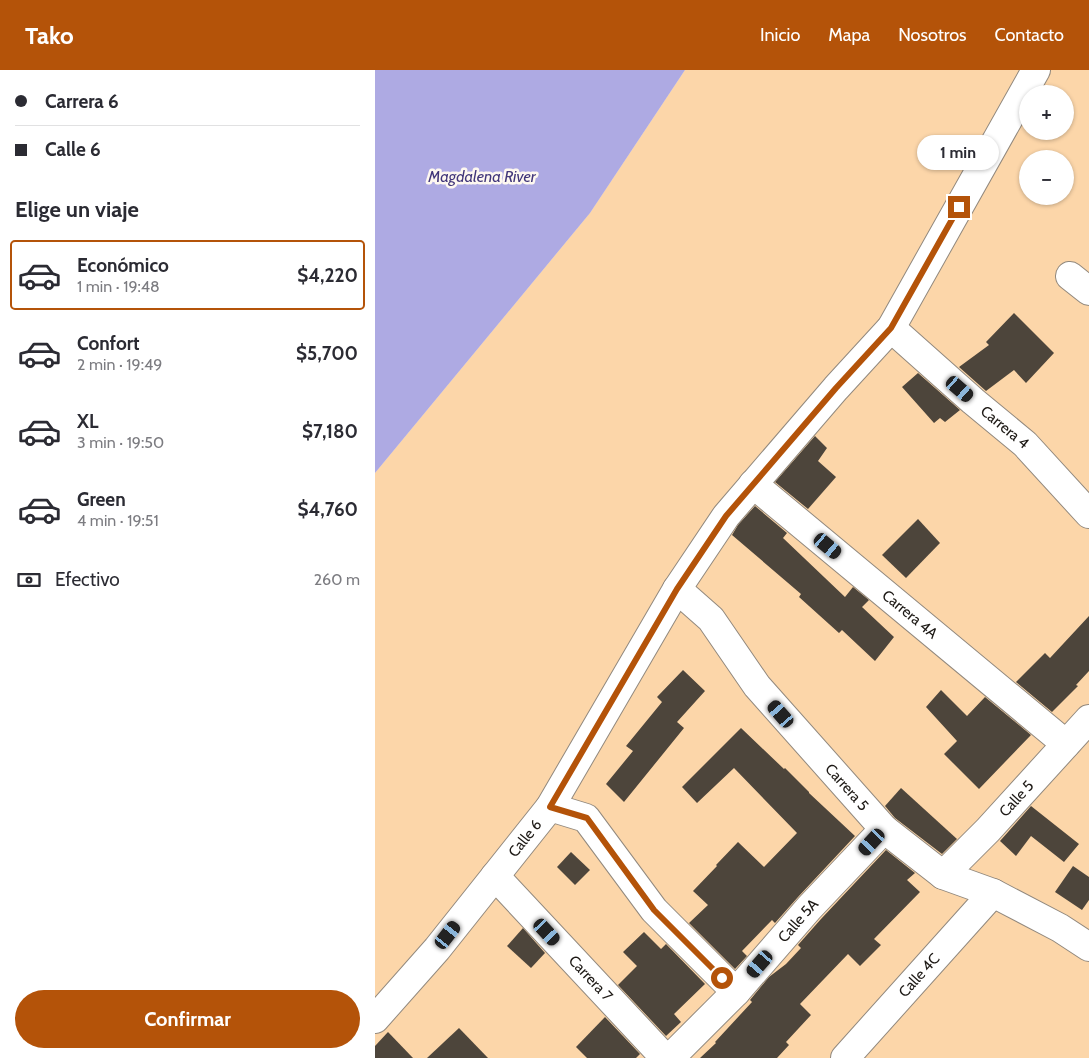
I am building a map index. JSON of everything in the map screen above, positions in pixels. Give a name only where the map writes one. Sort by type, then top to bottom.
[{"type":"street","name":"Calle 6","points":[[375,1019],[437,949],[550,807],[677,589],[726,516],[836,388],[891,328],[1036,70]]},
{"type":"street","name":"Carrera 4","points":[[891,328],[973,401],[1025,444],[1089,514]]},
{"type":"street","name":"Carrera 4A","points":[[753,484],[1066,744]]},
{"type":"street","name":"Carrera 5","points":[[677,589],[711,619],[757,686],[884,829],[943,875],[993,893],[1060,928],[1089,947]]},
{"type":"street","name":"Calle 5","points":[[943,875],[988,830],[1089,719]]},
{"type":"street","points":[[550,807],[587,818],[654,910],[736,992]]},
{"type":"street","name":"Calle 5A","points":[[670,1058],[736,992],[809,908],[884,829]]},
{"type":"street","name":"Carrera 7","points":[[495,876],[665,1058]]},
{"type":"street","name":"Calle 4C","points":[[845,1058],[993,893]]},
{"type":"shaded area","points":[[685,70],[1089,70],[1089,1058],[375,1058],[375,473],[590,213]]},
{"type":"water","name":"Magdalena River","points":[[375,70],[685,70],[590,213],[375,473]]},
{"type":"building","points":[[1014,313],[1054,353],[1026,383],[1014,370],[986,391],[959,367],[989,345],[986,342]]},
{"type":"building","points":[[918,373],[960,410],[945,422],[940,418],[934,423],[902,387]]},
{"type":"building","points":[[815,436],[827,448],[818,461],[836,477],[808,509],[775,482]]},
{"type":"building","points":[[755,506],[787,533],[783,538],[845,597],[853,587],[869,600],[862,607],[894,637],[875,661],[842,630],[839,633],[799,597],[801,594],[732,535],[738,525]]},
{"type":"building","points":[[918,519],[940,543],[906,578],[882,555]]},
{"type":"building","points":[[1089,616],[1089,671],[1076,685],[1078,686],[1052,712],[1016,682],[1045,653],[1050,658]]},
{"type":"building","points":[[683,670],[705,691],[677,722],[684,728],[624,802],[606,784],[633,751],[626,746],[662,702],[657,697]]},
{"type":"building","points":[[941,690],[967,716],[985,697],[1031,735],[979,789],[944,754],[957,741],[926,707]]},
{"type":"building","points":[[741,728],[855,836],[775,923],[772,920],[742,951],[747,956],[735,969],[689,923],[708,905],[693,891],[738,842],[764,867],[797,833],[734,768],[697,803],[682,787]]},
{"type":"building","points":[[901,788],[957,839],[942,854],[895,818],[885,806]]},
{"type":"building","points":[[1031,806],[1079,844],[1064,862],[1031,836],[1016,856],[1000,841]]},
{"type":"building","points":[[886,850],[915,873],[907,880],[920,892],[874,939],[881,945],[860,966],[848,954],[800,1004],[811,1015],[786,1042],[789,1045],[777,1058],[700,1058],[716,1043],[752,1002],[750,1000],[769,977],[786,964],[801,948],[798,945]]},
{"type":"building","points":[[571,852],[590,870],[575,885],[557,867]]},
{"type":"building","points":[[1073,866],[1089,877],[1089,900],[1082,910],[1055,892]]},
{"type":"building","points":[[523,928],[545,953],[531,968],[507,946]]},
{"type":"building","points":[[644,932],[661,949],[666,944],[705,984],[674,1014],[681,1022],[666,1036],[618,985],[637,966],[623,952]]},
{"type":"building","points":[[605,1017],[640,1054],[636,1058],[587,1058],[576,1047]]},
{"type":"building","points":[[459,1028],[488,1058],[427,1058]]},
{"type":"building","points":[[388,1032],[413,1058],[375,1058],[375,1046]]},
{"type":"route","points":[[722,978],[654,910],[587,818],[550,807],[677,589],[726,516],[836,388],[891,328],[959,207]]}]
